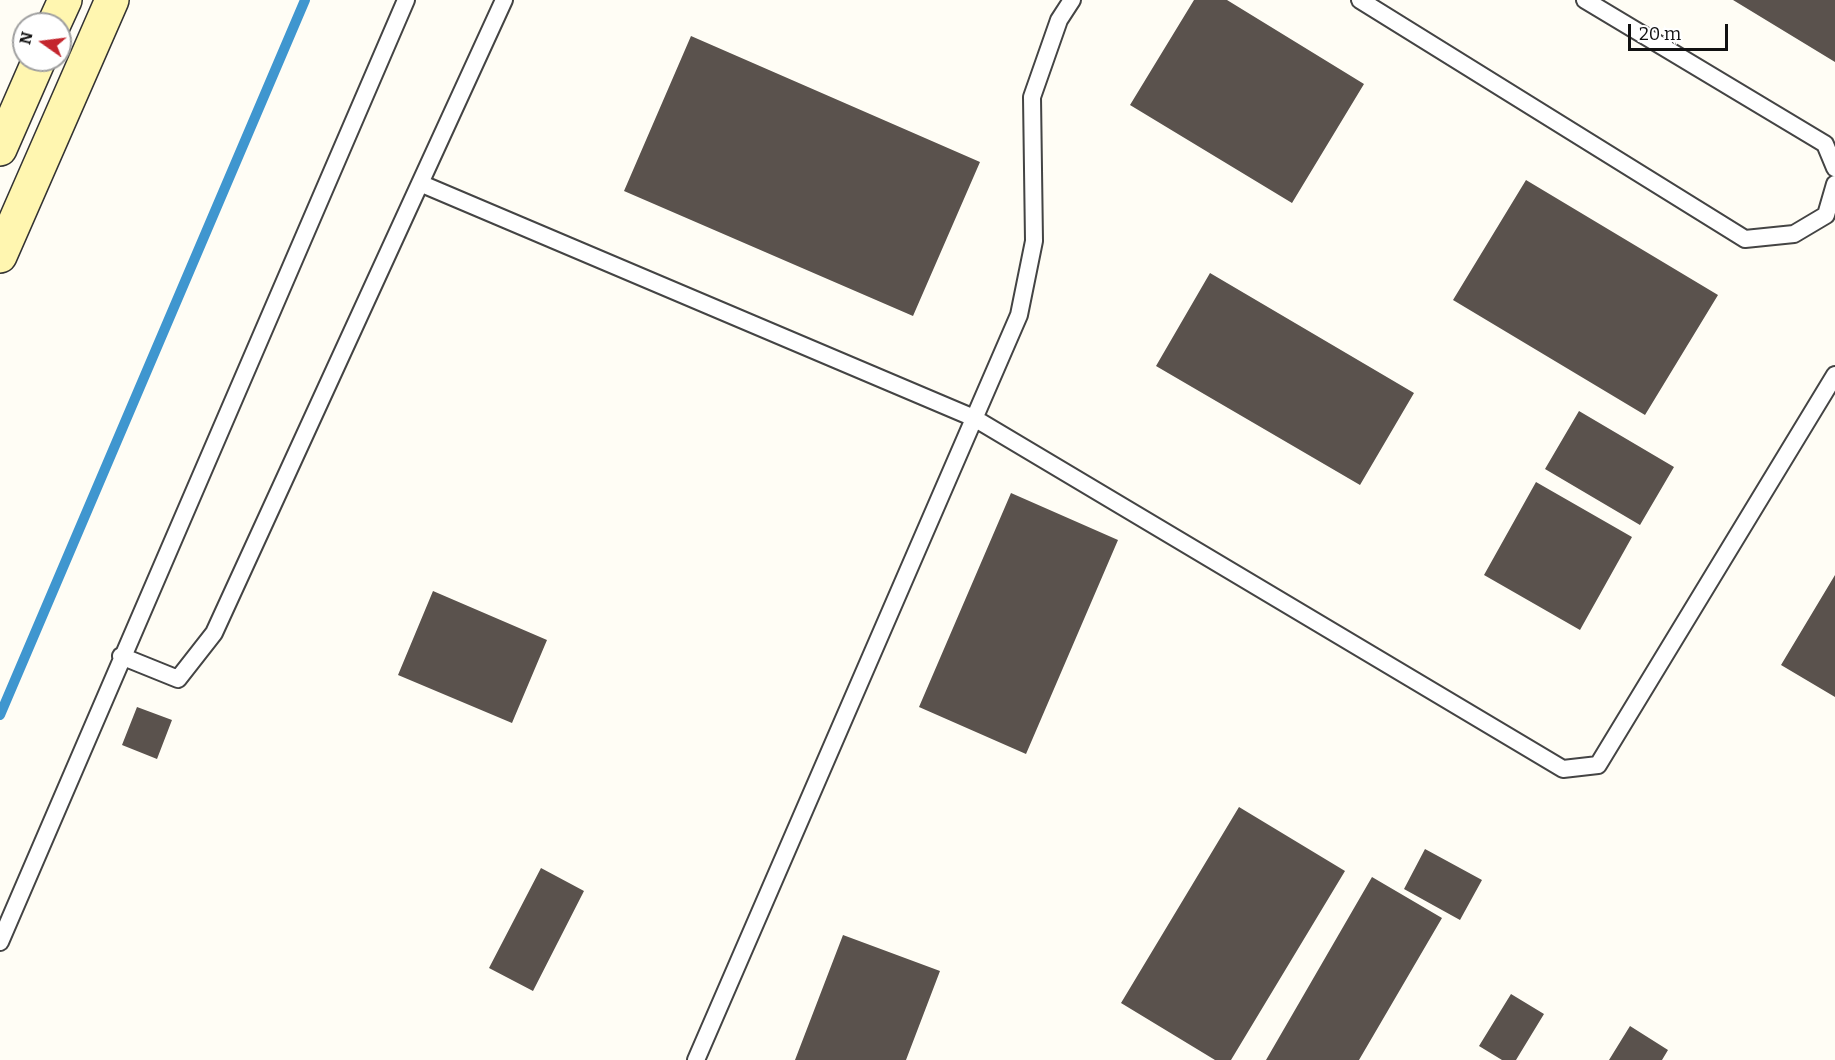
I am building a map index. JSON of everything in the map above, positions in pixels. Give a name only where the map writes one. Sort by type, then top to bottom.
[{"type":"main road","points":[[0,256],[112,0]]},
{"type":"main road","points":[[0,149],[34,72]]},
{"type":"lane","points":[[0,942],[121,656],[405,0]]},
{"type":"lane","points":[[121,656],[178,679],[214,633],[422,184],[504,0]]},
{"type":"lane","points":[[696,1060],[1019,315],[1034,241],[1032,97],[1059,20],[1072,0]]},
{"type":"lane","points":[[1360,0],[1744,238],[1794,234],[1831,218],[1835,184]]},
{"type":"lane","points":[[1585,0],[1825,144],[1835,168]]},
{"type":"lane","points":[[422,184],[974,418],[1563,769],[1598,765],[1835,375]]},
{"type":"building","points":[[1194,0],[1227,0],[1364,84],[1292,203],[1130,105]]},
{"type":"building","points":[[1733,0],[1835,0],[1835,62]]},
{"type":"building","points":[[691,36],[980,162],[913,316],[624,191]]},
{"type":"building","points":[[1526,180],[1718,295],[1645,415],[1453,300]]},
{"type":"building","points":[[1210,273],[1414,393],[1360,485],[1156,366]]},
{"type":"building","points":[[1579,411],[1674,467],[1640,525],[1545,469]]},
{"type":"building","points":[[1536,482],[1632,537],[1580,630],[1484,575]]},
{"type":"building","points":[[1011,493],[1118,540],[1026,754],[919,707]]},
{"type":"building","points":[[1835,575],[1835,697],[1781,665]]},
{"type":"building","points":[[433,591],[547,640],[512,723],[398,675]]},
{"type":"building","points":[[137,707],[172,720],[157,759],[122,745]]},
{"type":"building","points":[[1239,807],[1345,871],[1231,1060],[1215,1060],[1121,1003]]},
{"type":"building","points":[[1425,849],[1482,880],[1460,920],[1404,889]]},
{"type":"building","points":[[541,868],[584,891],[533,991],[489,968]]},
{"type":"building","points":[[1372,877],[1442,918],[1359,1060],[1266,1060]]},
{"type":"building","points":[[843,935],[940,971],[906,1060],[795,1060]]},
{"type":"building","points":[[1511,994],[1544,1014],[1516,1060],[1502,1060],[1479,1046]]},
{"type":"building","points":[[1630,1026],[1668,1050],[1662,1060],[1609,1060]]},
{"type":"waterway","points":[[0,715],[305,0]]}]
